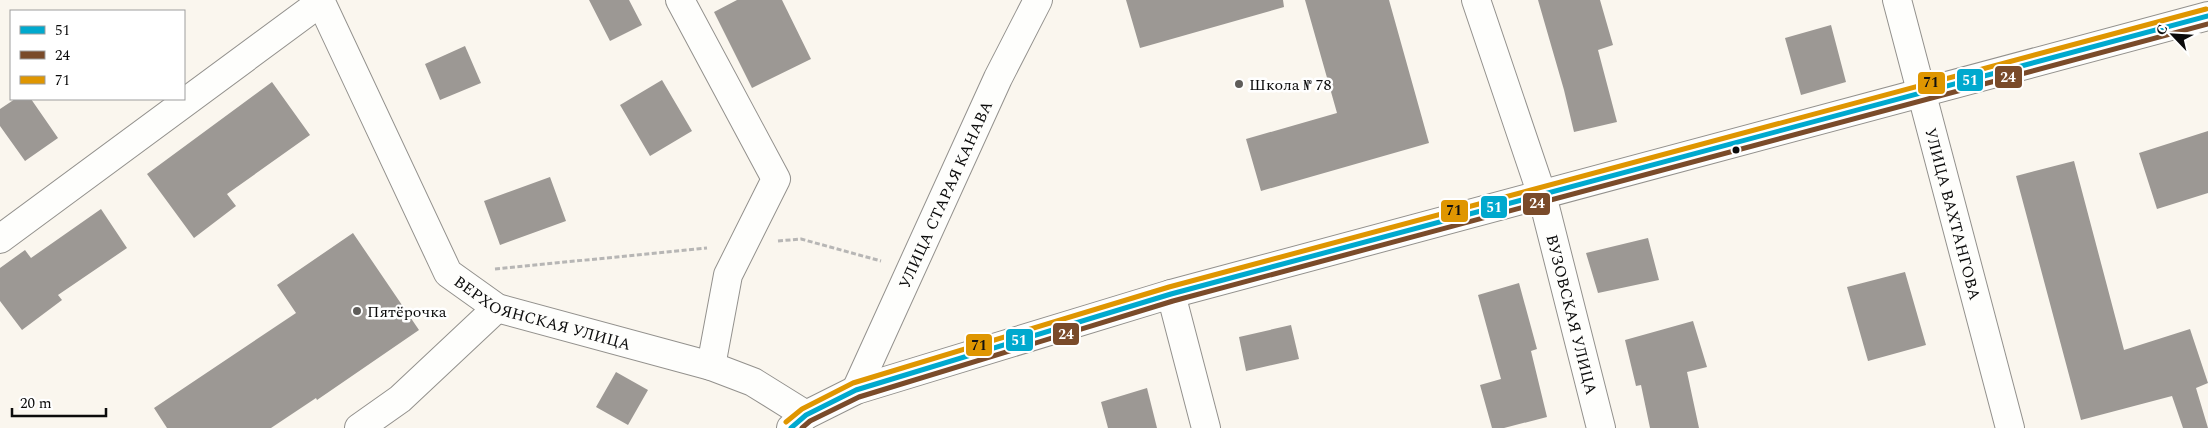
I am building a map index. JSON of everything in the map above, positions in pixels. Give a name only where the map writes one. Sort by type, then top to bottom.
[{"type":"street","points":[[680,0],[776,179],[728,275],[711,366]]},
{"type":"street","name":"УЛИЦА СТАРАЯ КАНАВА","points":[[856,390],[998,78],[1038,0]]},
{"type":"street","name":"ВУЗОВСКАЯ УЛИЦА","points":[[1476,0],[1542,195],[1601,428]]},
{"type":"street","name":"УЛИЦА ВАХТАНГОВА","points":[[1897,0],[1924,94],[2010,428]]},
{"type":"street","points":[[0,239],[321,1]]},
{"type":"street","name":"ВЕРХОЯНСКАЯ УЛИЦА","points":[[321,1],[448,273],[497,308],[711,366],[753,382],[802,424]]},
{"type":"street","points":[[802,424],[856,390],[1171,294],[1924,94],[2208,16]]},
{"type":"street","points":[[1171,294],[1206,428]]},
{"type":"street","points":[[359,428],[400,399],[497,308]]},
{"type":"path","points":[[448,273],[801,239],[911,269]]},
{"type":"building","points":[[589,0],[629,0],[642,25],[610,41]]},
{"type":"building","points":[[737,0],[782,0],[811,59],[752,88],[714,12]]},
{"type":"building","points":[[1126,0],[1283,0],[1284,7],[1140,48]]},
{"type":"building","points":[[1305,0],[1389,0],[1429,143],[1261,191],[1246,139],[1337,113]]},
{"type":"building","points":[[1538,0],[1600,0],[1613,45],[1598,50],[1617,122],[1574,132]]},
{"type":"building","points":[[1831,25],[1846,82],[1801,95],[1785,38]]},
{"type":"building","points":[[465,46],[481,83],[440,100],[425,64]]},
{"type":"building","points":[[662,80],[692,131],[650,156],[620,105]]},
{"type":"building","points":[[272,82],[310,135],[227,194],[236,206],[194,238],[147,174]]},
{"type":"building","points":[[14,100],[32,100],[58,138],[25,161],[0,126],[0,109]]},
{"type":"building","points":[[2208,131],[2208,193],[2157,209],[2139,153]]},
{"type":"building","points":[[2074,161],[2124,350],[2190,329],[2208,383],[2196,388],[2208,428],[2183,428],[2172,396],[2081,420],[2016,176]]},
{"type":"building","points":[[550,177],[566,221],[500,245],[484,201]]},
{"type":"building","points":[[101,209],[127,248],[58,295],[62,300],[22,330],[0,301],[0,268],[25,250],[31,258]]},
{"type":"building","points":[[353,233],[419,330],[317,400],[316,398],[271,428],[167,428],[154,408],[296,313],[277,285]]},
{"type":"building","points":[[1648,238],[1659,280],[1598,293],[1586,253]]},
{"type":"building","points":[[1905,272],[1926,345],[1868,361],[1847,287]]},
{"type":"building","points":[[1519,283],[1537,349],[1531,351],[1547,417],[1504,428],[1492,428],[1480,385],[1501,379],[1478,295]]},
{"type":"building","points":[[1693,321],[1707,367],[1687,372],[1699,428],[1650,428],[1641,385],[1636,386],[1625,340]]},
{"type":"building","points":[[1291,325],[1299,359],[1246,371],[1239,337]]},
{"type":"building","points":[[616,372],[648,390],[628,425],[596,407]]},
{"type":"building","points":[[1147,388],[1157,428],[1108,428],[1101,402]]},
{"type":"transit line","name":"71","points":[[786,422],[802,409],[853,383],[1169,287],[2206,9]]},
{"type":"transit line","name":"51","points":[[791,428],[806,415],[856,390],[1171,294],[2208,16]]},
{"type":"transit line","name":"24","points":[[802,428],[810,421],[859,397],[1173,301],[2208,24]]},
{"type":"place","name":"Школа № 78","points":[[1239,84]]},
{"type":"place","name":"Пятёрочка","points":[[357,311]]}]
